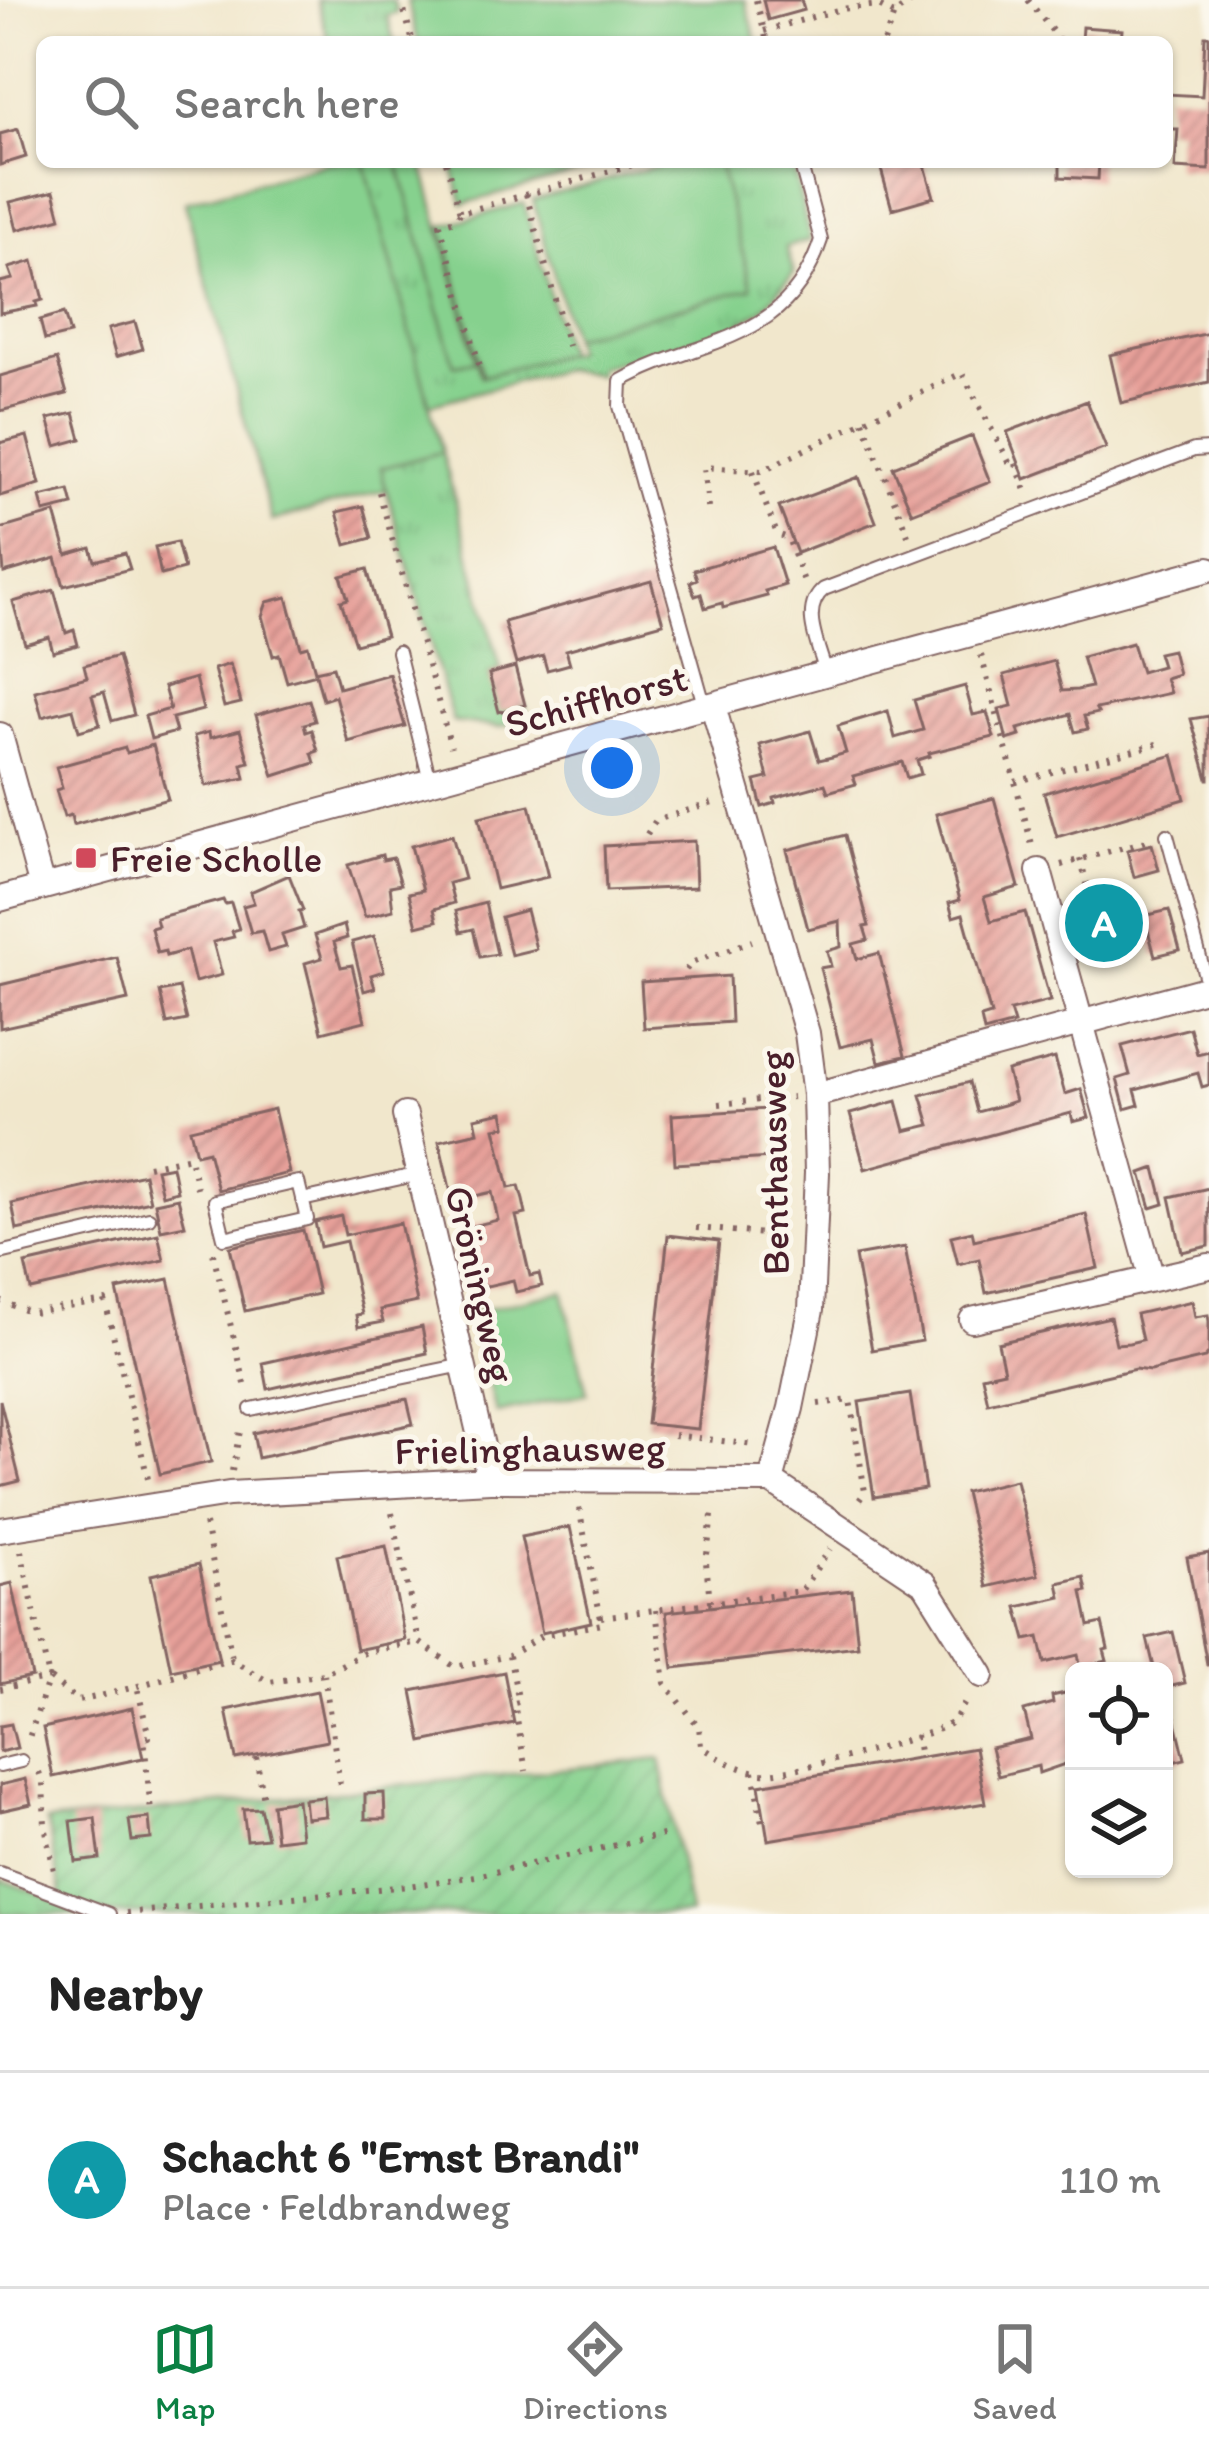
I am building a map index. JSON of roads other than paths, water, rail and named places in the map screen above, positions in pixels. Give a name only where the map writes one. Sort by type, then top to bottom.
[{"type":"street","name":"Schiffhorst","points":[[0,899],[1209,569]]},
{"type":"street","name":"Benthausweg","points":[[709,708],[739,795],[807,1033],[815,1095],[811,1310],[771,1481]]},
{"type":"street","points":[[0,735],[42,887]]},
{"type":"street","points":[[1039,871],[1153,1279]]},
{"type":"street","points":[[815,1095],[1209,988]]},
{"type":"street","name":"Gröningweg","points":[[405,1115],[490,1480]]},
{"type":"street","points":[[972,1320],[1209,1266]]},
{"type":"street","name":"Frielinghausweg","points":[[8,1528],[229,1494],[490,1480],[771,1481]]},
{"type":"street","points":[[771,1481],[925,1584],[982,1675]]},
{"type":"lane","points":[[709,708],[620,406],[621,382],[763,321],[796,292],[821,240],[802,168]]},
{"type":"lane","points":[[826,673],[809,611],[813,598],[824,589],[1194,449],[1209,449]]},
{"type":"lane","points":[[398,652],[430,782]]},
{"type":"lane","points":[[1167,835],[1209,988]]},
{"type":"lane","name":"Gröningweg","points":[[302,1200],[419,1174]]},
{"type":"lane","name":"Gröningweg","points":[[298,1182],[302,1200],[307,1219],[224,1238],[214,1201],[298,1182]]},
{"type":"lane","points":[[0,1252],[149,1218]]},
{"type":"lane","points":[[251,1409],[463,1365]]},
{"type":"lane","points":[[0,1766],[24,1755]]},
{"type":"lane","points":[[0,1873],[111,1914]]},
{"type":"place","name":"Freie Scholle","points":[[86,858]]},
{"type":"place","name":"Schacht 6 \"Ernst Brandi\"","points":[[1104,923]]}]
